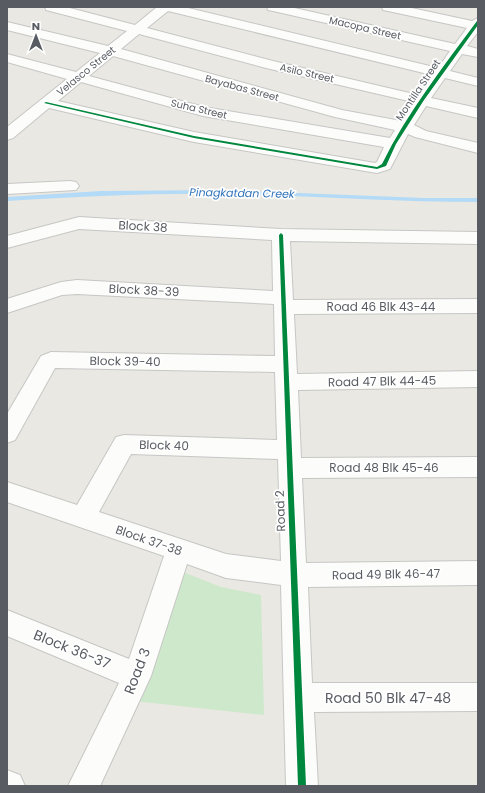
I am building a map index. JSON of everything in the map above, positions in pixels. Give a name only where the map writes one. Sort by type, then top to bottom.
[{"type":"street","name":"Asilo Street","points":[[51,7],[138,28],[271,65],[478,113]]},
{"type":"street","name":"Velasco Street","points":[[8,132],[166,7]]},
{"type":"street","points":[[166,7],[478,82]]},
{"type":"street","name":"Macopa Street","points":[[273,7],[321,12],[478,53]]},
{"type":"street","points":[[388,7],[477,24]]},
{"type":"street","points":[[271,65],[321,12]]},
{"type":"street","name":"Montilla Street","points":[[46,103],[194,137],[377,168],[384,165],[394,144],[422,100],[442,74],[458,48],[477,24]]},
{"type":"street","name":"Bayabas Street","points":[[7,26],[111,51],[340,114],[405,127],[421,134],[478,148]]},
{"type":"street","name":"Suha Street","points":[[7,58],[203,111],[394,144]]},
{"type":"street","points":[[7,189],[70,186]]},
{"type":"street","name":"Block 38","points":[[7,242],[79,223],[281,235],[478,238]]},
{"type":"street","name":"Road 2","points":[[281,235],[302,786]]},
{"type":"street","name":"Block 38-39","points":[[7,306],[61,289],[77,287],[283,302]]},
{"type":"street","name":"Road 46 Blk 43-44","points":[[283,302],[478,306]]},
{"type":"street","name":"Block 39-40","points":[[7,434],[48,362],[51,360],[286,373]]},
{"type":"street","name":"Road 47 Blk 44-45","points":[[286,373],[478,379]]},
{"type":"street","name":"Block 40","points":[[83,518],[124,444],[289,459]]},
{"type":"street","name":"Road 48 Blk 45-46","points":[[289,459],[478,467]]},
{"type":"street","name":"Block 37-38","points":[[7,492],[226,566],[294,575]]},
{"type":"street","name":"Road 3","points":[[84,786],[137,676],[179,551]]},
{"type":"street","name":"Road 49 Blk 46-47","points":[[294,575],[478,573]]},
{"type":"street","name":"Block 36-37","points":[[7,623],[137,676]]},
{"type":"street","name":"Road 50 Blk 47-48","points":[[299,698],[478,697]]},
{"type":"green space","points":[[178,570],[221,587],[261,595],[264,715],[133,701]]},
{"type":"waterway","name":"Pinagkatdan Creek","points":[[7,199],[101,193],[222,192],[424,200],[478,200]]},
{"type":"cycle path","points":[[46,103],[194,137],[377,168],[384,165],[394,144],[422,100],[478,22]]},
{"type":"cycle path","points":[[281,235],[302,786]]}]
